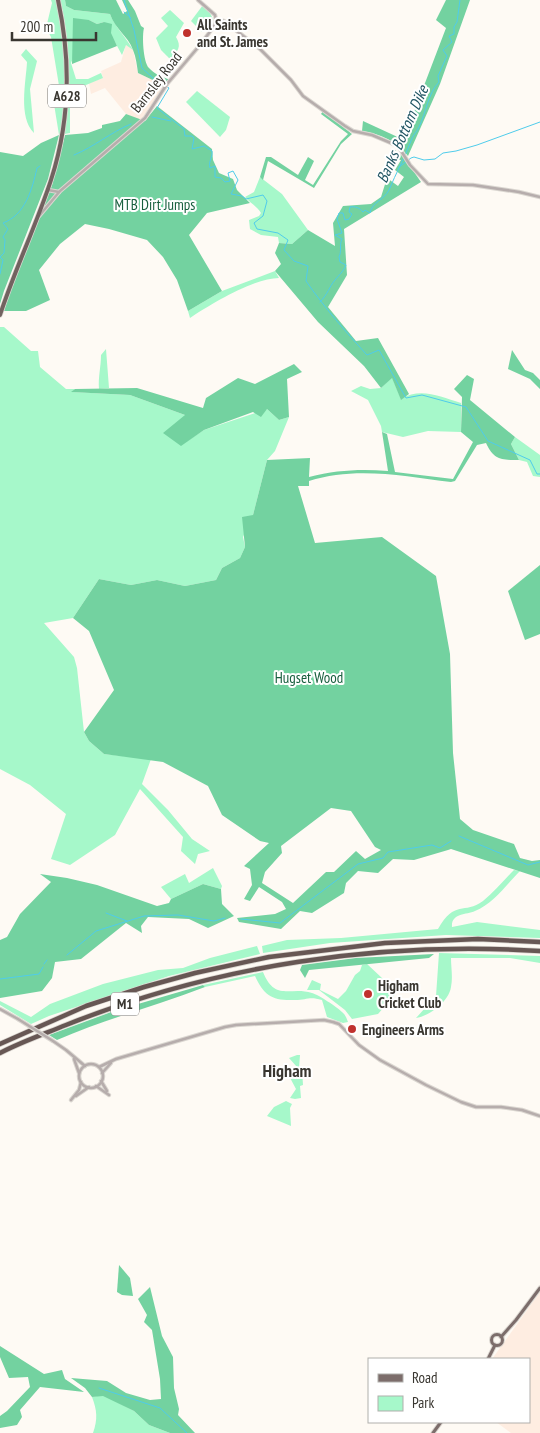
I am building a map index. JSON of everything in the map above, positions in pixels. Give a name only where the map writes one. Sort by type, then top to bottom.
[{"type":"highway","name":"A628","points":[[35,221],[47,190],[61,142],[66,97],[66,45],[58,0]]},
{"type":"highway","name":"Barnsley Road","points":[[0,315],[35,221]]},
{"type":"highway","name":"M1","points":[[0,1044],[86,1006],[144,987],[195,973],[269,957],[385,942],[450,940],[540,942]]},
{"type":"highway","name":"M1","points":[[0,1053],[94,1014],[145,997],[271,966],[329,957],[449,948],[540,951]]},
{"type":"main road","points":[[501,1336],[516,1320],[540,1288]]},
{"type":"main road","points":[[495,1345],[492,1341],[493,1336],[501,1336]]},
{"type":"main road","points":[[488,1358],[495,1345],[502,1343],[501,1336]]},
{"type":"street","points":[[198,0],[215,15],[216,20],[224,21],[260,49],[291,80],[303,96],[353,131],[372,134],[398,146],[410,165],[428,184],[473,185],[519,192],[540,198]]},
{"type":"street","name":"Barnsley Road","points":[[35,221],[60,191],[145,118],[164,88],[200,45],[215,25],[216,20]]},
{"type":"street","points":[[47,190],[60,191]]},
{"type":"street","points":[[0,1008],[53,1041],[85,1066]]},
{"type":"street","points":[[99,1067],[114,1060],[228,1026],[324,1020],[339,1024],[359,1045],[380,1060],[461,1102],[476,1107],[501,1107],[522,1110],[540,1116]]},
{"type":"street","points":[[71,1054],[80,1074],[79,1090],[71,1100],[89,1087],[96,1086],[101,1081]]},
{"type":"street","points":[[102,1073],[114,1060]]},
{"type":"street","points":[[80,1074],[85,1066],[93,1064],[99,1067],[102,1073],[101,1081],[109,1095],[96,1086]]},
{"type":"street","points":[[80,1080],[82,1084],[89,1087]]},
{"type":"shaded area","points":[[126,44],[133,50],[138,73],[161,84],[164,88],[142,121],[126,114],[105,88],[91,94],[89,83],[103,78],[101,71],[121,62]]},
{"type":"shaded area","points":[[540,1292],[540,1433],[511,1433],[497,1423],[530,1423],[530,1358],[493,1358]]},
{"type":"green space","points":[[51,0],[56,0],[64,45],[65,96],[70,105],[70,133],[59,135],[54,104],[62,104],[51,37],[46,28],[52,3]]},
{"type":"green space","points":[[60,0],[65,0],[66,6],[74,10],[110,14],[133,50],[126,45],[122,55],[104,22],[97,24],[89,20],[71,63],[76,79],[88,79],[101,73],[103,78],[69,92],[68,46]]},
{"type":"green space","points":[[65,0],[116,0],[123,14],[127,11],[122,0],[128,0],[141,26],[144,28],[143,36],[147,65],[153,72],[170,80],[164,88],[161,84],[138,73],[131,45],[110,14],[74,10],[66,6]]},
{"type":"green space","points":[[446,0],[470,0],[440,84],[408,156],[399,146],[388,139],[362,131],[363,121],[402,139],[404,138],[446,28],[436,20]]},
{"type":"green space","points":[[203,5],[213,19],[202,32],[191,21]]},
{"type":"green space","points":[[170,10],[184,23],[176,37],[179,44],[178,49],[170,59],[161,50],[156,38],[168,26],[161,18]]},
{"type":"green space","points":[[73,18],[89,20],[97,24],[104,22],[112,24],[111,33],[117,46],[72,64]]},
{"type":"green space","points":[[26,49],[37,61],[30,89],[34,133],[29,126],[24,109],[27,62],[21,55]]},
{"type":"green space","points":[[197,91],[230,117],[226,130],[220,137],[186,102]]},
{"type":"green space","name":"MTB Dirt Jumps","points":[[157,106],[212,149],[213,160],[219,173],[233,179],[237,190],[250,203],[207,213],[189,235],[222,291],[188,311],[177,280],[163,257],[147,240],[85,224],[60,244],[39,270],[50,300],[26,311],[4,311],[9,293],[52,185],[65,135],[88,133],[102,128],[102,125],[120,121],[126,114],[145,121]]},
{"type":"green space","points":[[323,111],[352,134],[341,144],[314,188],[268,161],[263,180],[260,177],[266,157],[271,157],[298,175],[308,157],[314,161],[305,180],[313,185],[341,141],[348,134],[321,114]]},
{"type":"green space","points":[[59,135],[48,179],[0,304],[0,152],[23,156],[41,143]]},
{"type":"green space","points":[[395,150],[403,156],[421,182],[344,229],[347,275],[328,307],[356,341],[378,338],[409,394],[401,400],[392,378],[381,388],[364,366],[318,322],[275,271],[281,264],[275,253],[279,243],[292,244],[308,230],[335,246],[333,223],[343,206],[371,204],[381,197],[387,178],[398,186],[404,177],[395,170],[401,160],[393,159]]},
{"type":"green space","points":[[260,177],[282,194],[308,230],[292,244],[279,243],[278,237],[261,235],[250,229],[249,220],[259,216],[261,213],[245,197],[254,192]]},
{"type":"green space","points":[[275,271],[279,278],[269,279],[245,287],[190,318],[188,311],[222,291]]},
{"type":"green space","points":[[0,327],[4,327],[31,351],[38,351],[40,367],[66,389],[75,389],[72,392],[130,395],[185,415],[181,445],[204,430],[267,409],[279,420],[289,417],[275,451],[267,460],[253,515],[243,537],[245,547],[240,558],[222,568],[216,580],[185,586],[157,580],[131,585],[99,579],[73,618],[44,623],[74,657],[77,668],[84,732],[89,741],[104,754],[151,759],[142,784],[168,810],[192,839],[210,851],[198,854],[195,864],[181,851],[183,837],[140,789],[115,835],[70,865],[51,859],[66,814],[30,785],[0,769]]},
{"type":"green space","points":[[106,349],[109,388],[99,389],[101,355]]},
{"type":"green space","points":[[512,350],[525,370],[533,373],[540,380],[540,389],[530,379],[508,369]]},
{"type":"green space","points":[[294,364],[302,372],[287,379],[289,417],[279,420],[267,409],[261,417],[253,412],[204,430],[181,446],[163,433],[185,415],[130,395],[71,392],[75,389],[137,388],[203,408],[206,398],[238,378],[255,384]]},
{"type":"green space","name":"Hugset Wood","points":[[467,375],[474,379],[470,400],[515,437],[511,444],[519,460],[507,460],[495,456],[486,443],[477,445],[455,481],[451,482],[398,475],[362,473],[326,476],[309,481],[309,486],[298,486],[315,543],[382,537],[436,576],[450,654],[453,753],[460,819],[473,830],[514,844],[520,858],[532,861],[540,860],[540,878],[451,849],[414,860],[393,859],[378,873],[358,871],[346,883],[344,893],[312,913],[300,911],[281,929],[239,922],[237,918],[275,914],[286,909],[282,902],[259,887],[250,901],[244,899],[252,885],[250,869],[244,866],[269,843],[260,841],[222,815],[208,786],[163,762],[104,754],[89,741],[84,732],[114,690],[89,631],[73,618],[99,579],[131,585],[157,580],[185,586],[216,580],[222,568],[240,558],[245,547],[242,517],[253,515],[267,460],[310,458],[309,477],[348,471],[388,471],[382,432],[387,434],[395,472],[453,479],[473,442],[461,432],[462,397],[454,389]],"holes":[[[331,808],[351,811],[375,847],[381,850],[365,859],[356,851],[334,872],[326,872],[293,903],[262,883],[265,872],[282,853],[281,846]]]},
{"type":"green space","points":[[392,377],[401,399],[408,395],[423,393],[461,403],[461,432],[428,431],[403,437],[382,432],[368,400],[351,391],[361,386],[370,389],[381,388]]},
{"type":"green space","points":[[515,437],[540,455],[540,477],[533,476],[527,462],[519,460],[511,444]]},
{"type":"green space","points":[[540,565],[540,634],[525,640],[508,591]]},
{"type":"green space","points":[[213,868],[222,886],[221,889],[203,884],[171,899],[161,887],[185,874],[189,883]]},
{"type":"green space","points":[[514,870],[520,871],[494,899],[482,908],[456,917],[452,922],[452,927],[477,922],[540,930],[540,938],[446,935],[330,943],[263,953],[262,946],[287,940],[341,938],[438,929],[450,914],[483,901]]},
{"type":"green space","points":[[40,874],[97,885],[157,906],[169,903],[171,899],[203,884],[221,889],[222,904],[234,916],[208,928],[189,919],[148,917],[141,926],[142,933],[126,923],[81,959],[55,962],[52,978],[42,991],[0,998],[0,940],[7,937],[20,914],[51,882]]},
{"type":"green space","points":[[257,946],[260,954],[169,976],[49,1016],[31,1024],[0,1005],[0,1001],[31,1017],[50,1004],[103,984],[158,970],[183,968],[210,958]]},
{"type":"green space","points":[[439,953],[540,956],[540,963],[510,958],[451,958],[452,983],[447,997],[433,1011],[416,1018],[436,996]]},
{"type":"green space","points":[[434,954],[429,958],[309,970],[305,978],[300,970],[302,965],[356,958]]},
{"type":"green space","name":"Higham Cricket Club","points":[[367,964],[397,992],[378,1014],[352,1019],[345,1010],[319,990],[307,990],[312,980],[321,984],[320,990],[338,999],[346,991],[362,965]]},
{"type":"green space","points":[[263,972],[273,987],[278,990],[304,991],[328,1001],[345,1015],[348,1022],[343,1023],[327,1017],[322,1000],[311,998],[287,1000],[270,996],[258,983],[255,976],[205,987],[203,985]]},
{"type":"green space","points":[[203,985],[205,987],[57,1040],[49,1035],[114,1011]]},
{"type":"green space","points":[[300,1055],[299,1068],[302,1070],[303,1085],[300,1086],[301,1098],[295,1099],[290,1098],[296,1089],[288,1074],[297,1067],[289,1058]]},
{"type":"green space","points":[[286,1101],[292,1104],[290,1108],[291,1126],[267,1116],[274,1107]]},
{"type":"green space","points":[[119,1265],[130,1278],[133,1296],[122,1295],[117,1292]]},
{"type":"green space","points":[[150,1287],[162,1336],[173,1357],[174,1388],[179,1409],[178,1415],[195,1433],[170,1433],[149,1425],[134,1411],[103,1396],[92,1397],[85,1388],[71,1378],[107,1381],[126,1393],[150,1400],[161,1399],[160,1379],[152,1330],[144,1322],[147,1315],[138,1299]]},
{"type":"green space","points":[[0,1346],[44,1374],[62,1370],[65,1379],[84,1392],[40,1387],[20,1410],[22,1417],[17,1425],[0,1428],[0,1416],[30,1387],[28,1377],[9,1378],[0,1357]]},
{"type":"green space","points":[[103,1395],[134,1411],[149,1425],[170,1433],[93,1433],[96,1415],[92,1397]]},
{"type":"waterway","points":[[124,0],[134,30],[142,68],[169,88],[157,108],[184,129],[185,136],[192,136],[194,138],[192,149],[204,146],[212,151],[210,168],[215,166],[215,177],[221,178],[225,182],[230,181],[228,173],[233,171],[238,180],[231,194],[242,196],[246,199],[263,195],[267,201],[263,216],[254,223],[257,229],[278,233],[288,240],[284,250],[294,261],[308,266],[306,281],[327,310],[367,355],[379,350],[406,398],[422,395],[466,407],[488,441],[530,460],[537,474],[540,474]]},
{"type":"waterway","name":"Banks Bottom Dike","points":[[320,302],[346,265],[340,262],[339,257],[342,239],[335,235],[342,233],[337,219],[339,213],[343,213],[345,220],[349,219],[352,214],[349,212],[350,207],[356,207],[363,212],[365,210],[370,213],[373,206],[389,190],[419,127],[432,92],[439,82],[438,76],[447,56],[443,50],[452,42],[449,36],[454,34],[460,0]]},
{"type":"waterway","points":[[124,12],[131,18]]},
{"type":"waterway","points":[[152,117],[171,121]]},
{"type":"waterway","points":[[399,167],[414,157],[424,160],[435,159],[443,153],[477,145],[540,122]]},
{"type":"waterway","points":[[74,155],[131,124]]},
{"type":"waterway","points":[[0,274],[3,260],[0,257],[4,253],[5,240],[3,237],[8,229],[3,223],[11,219],[22,208],[30,193],[37,168],[40,166]]},
{"type":"waterway","points":[[459,836],[528,865],[540,862]]},
{"type":"waterway","points":[[241,919],[280,923],[358,864],[383,858],[388,852],[432,845],[440,848],[451,841]]},
{"type":"waterway","points":[[106,913],[127,921]]},
{"type":"waterway","points":[[67,955],[96,931],[144,916],[178,915],[214,921],[225,918]]},
{"type":"waterway","points":[[44,964],[47,960]]},
{"type":"waterway","points":[[0,979],[39,974],[43,967]]},
{"type":"waterway","points":[[99,1388],[160,1408],[187,1433]]},
{"type":"place","name":"All Saints and St. James","points":[[187,33]]},
{"type":"place","name":"Higham Cricket Club","points":[[368,994]]},
{"type":"place","name":"Engineers Arms","points":[[352,1029]]},
{"type":"district","name":"Higham","points":[[287,1070]]}]
